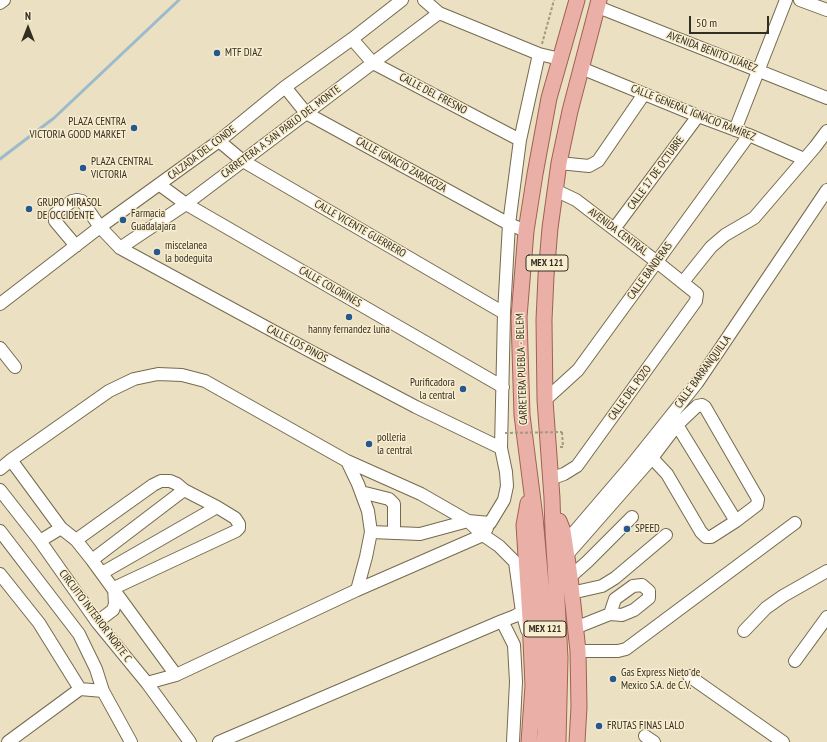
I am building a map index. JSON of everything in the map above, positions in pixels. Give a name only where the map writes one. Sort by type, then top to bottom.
[{"type":"main road","name":"CARRETERA PUEBLA - BELEM","points":[[544,742],[546,686],[545,629],[531,488],[522,416],[519,317],[526,231],[535,174],[548,106],[577,0]]},
{"type":"main road","name":"CARRETERA PUEBLA - BELEM","points":[[558,742],[560,658],[552,498],[545,400],[544,320],[546,276],[555,190],[570,111],[599,4]]},
{"type":"main road","points":[[529,737],[533,686],[524,525],[531,488]]},
{"type":"main road","points":[[552,498],[562,531],[570,577],[578,651],[577,742]]},
{"type":"street","points":[[0,3],[4,0]]},
{"type":"street","name":"CALZADA DEL CONDE","points":[[0,304],[100,227],[219,141],[285,87],[352,39],[402,0]]},
{"type":"street","points":[[424,0],[440,13],[539,54],[560,59]]},
{"type":"street","points":[[734,130],[786,0]]},
{"type":"street","points":[[800,0],[827,10]]},
{"type":"street","name":"AVENIDA BENITO JUÁREZ","points":[[599,4],[827,98]]},
{"type":"street","name":"CARRETERA A SAN PABLO DEL MONTE","points":[[120,248],[186,204],[440,13]]},
{"type":"street","name":"CALLE DEL FRESNO","points":[[352,39],[373,63],[520,140]]},
{"type":"street","points":[[147,683],[176,675],[357,590],[483,535],[504,500],[507,486],[501,448],[504,313],[509,224],[520,140],[539,54]]},
{"type":"street","name":"CALLE GENERAL IGNACIO RAMÍREZ","points":[[581,68],[698,116],[749,135],[804,159]]},
{"type":"street","name":"CALLE IGNACIO ZARAGOZA","points":[[285,87],[306,113],[509,224],[526,231]]},
{"type":"street","points":[[560,163],[589,166],[598,161],[644,94]]},
{"type":"street","name":"CALLE 17 DE OCTUBRE","points":[[614,229],[698,116]]},
{"type":"street","points":[[683,282],[711,247],[725,235],[754,218],[827,131]]},
{"type":"street","name":"CALLE BANDERAS","points":[[545,400],[578,370],[749,135]]},
{"type":"street","name":"CALLE VICENTE GUERRERO","points":[[219,141],[242,161],[504,313]]},
{"type":"street","name":"CALLE COLORINES","points":[[160,184],[186,204],[503,387]]},
{"type":"street","name":"AVENIDA CENTRAL","points":[[555,190],[576,200],[697,294]]},
{"type":"street","name":"CALLE BARRANQUILLA","points":[[565,550],[697,383],[827,190]]},
{"type":"street","name":"CALLE LOS PINOS","points":[[76,246],[55,221],[55,214],[72,201],[77,200],[82,201],[100,227],[120,248],[308,350],[409,403],[501,448]]},
{"type":"street","points":[[507,267],[524,268]]},
{"type":"street","name":"CALLE DEL POZO","points":[[550,479],[564,474],[577,466],[696,301],[697,294]]},
{"type":"street","points":[[0,348],[15,367]]},
{"type":"street","points":[[0,470],[11,460],[109,390],[134,379],[158,374],[182,375],[205,381],[347,461],[421,494],[468,521],[483,535],[499,546],[515,562],[522,612],[531,642]]},
{"type":"street","points":[[565,550],[652,458],[677,425],[697,406],[702,405],[705,407],[758,499],[758,505],[711,537],[706,536],[701,532],[667,474],[652,458]]},
{"type":"street","points":[[677,425],[736,521]]},
{"type":"street","points":[[11,460],[61,528],[76,540],[114,588],[176,675]]},
{"type":"street","points":[[347,461],[358,484],[368,511],[371,532],[357,590]]},
{"type":"street","points":[[76,540],[153,485],[161,481],[170,481],[177,484],[184,490],[235,518],[239,524],[239,528],[236,531],[114,588]]},
{"type":"street","name":"CIRCUITO INTERIOR NORTE C","points":[[0,490],[40,541],[97,622],[147,683],[190,742]]},
{"type":"street","points":[[92,560],[184,490]]},
{"type":"street","points":[[361,492],[389,499],[394,504],[394,533]]},
{"type":"street","points":[[102,573],[217,507]]},
{"type":"street","points":[[570,577],[632,517]]},
{"type":"street","points":[[371,532],[420,534],[468,521],[490,523]]},
{"type":"street","points":[[578,651],[618,651],[626,649],[794,523]]},
{"type":"street","points":[[40,541],[61,528]]},
{"type":"street","points":[[0,531],[79,634],[96,669],[103,691],[131,742]]},
{"type":"street","points":[[571,593],[602,586],[615,578],[666,535]]},
{"type":"street","points":[[744,631],[766,608],[783,596],[827,571]]},
{"type":"street","points":[[0,574],[39,623],[80,689]]},
{"type":"street","points":[[97,622],[114,610],[114,588]]},
{"type":"street","points":[[219,742],[246,737],[522,612]]},
{"type":"street","points":[[575,628],[610,614]]},
{"type":"street","points":[[795,661],[827,617]]},
{"type":"street","points":[[502,621],[514,645],[516,682],[513,740],[529,737]]},
{"type":"street","points":[[689,676],[783,742]]},
{"type":"street","points":[[8,742],[80,689],[103,691]]},
{"type":"path","points":[[539,54],[554,0]]},
{"type":"path","points":[[505,433],[562,432]]},
{"type":"waterway","points":[[0,159],[54,118],[179,0]]},
{"type":"place","name":"MTF DIAZ","points":[[217,53]]},
{"type":"place","name":"PLAZA CENTRA VICTORIA GOOD MARKET","points":[[134,128]]},
{"type":"place","name":"PLAZA CENTRAL VICTORIA","points":[[83,168]]},
{"type":"place","name":"GRUPO MIRASOL DE OCCIDENTE","points":[[29,209]]},
{"type":"place","name":"Farmacia Guadalajara","points":[[123,220]]},
{"type":"place","name":"miscelanea la bodeguita","points":[[157,252]]},
{"type":"place","name":"hanny fernandez luna","points":[[349,317]]},
{"type":"place","name":"Purificadora la central","points":[[463,389]]},
{"type":"place","name":"polleria la central","points":[[369,444]]},
{"type":"place","name":"SPEED","points":[[627,529]]},
{"type":"place","name":"Gas Express Nieto de Mexico S.A. de C.V.","points":[[613,679]]},
{"type":"place","name":"FRUTAS FINAS LALO","points":[[599,726]]}]
